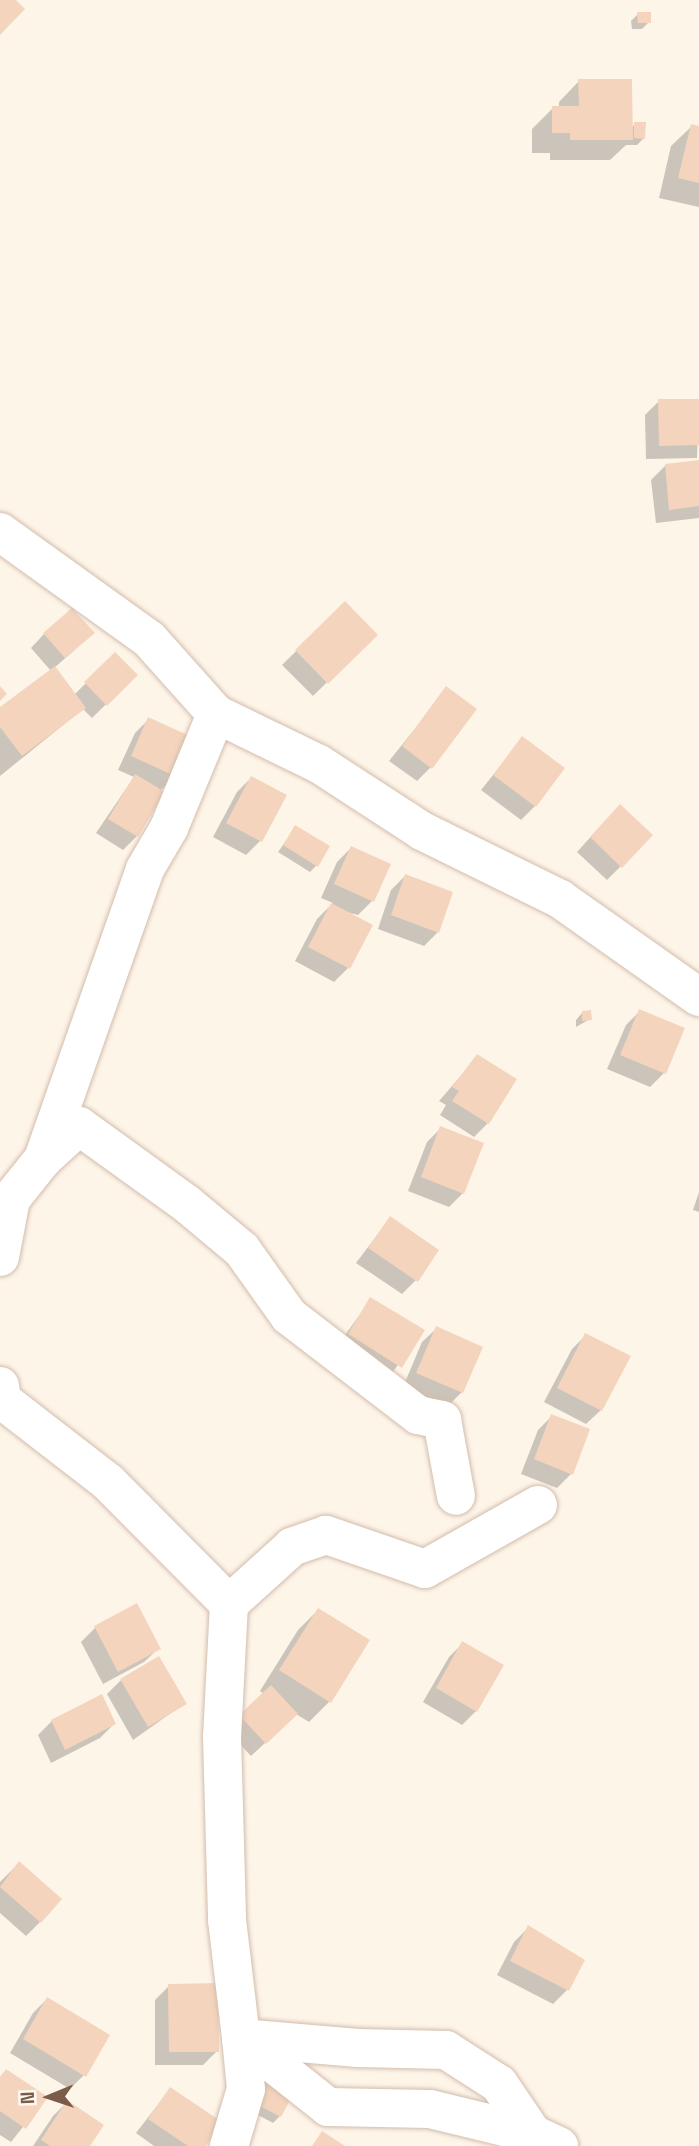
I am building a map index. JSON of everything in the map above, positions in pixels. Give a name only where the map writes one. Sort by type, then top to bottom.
[{"type":"street","points":[[0,532],[149,639],[216,714],[319,764],[422,831],[560,899],[699,997]]},
{"type":"street","points":[[43,1159],[145,869],[169,828],[216,714]]},
{"type":"street","points":[[0,1257],[11,1199],[43,1159],[79,1126],[187,1203],[242,1250],[289,1316],[418,1415],[442,1420],[456,1496]]},
{"type":"street","points":[[0,1385],[2,1400],[108,1482],[229,1604]]},
{"type":"street","points":[[229,2146],[246,2089],[227,1920],[222,1737],[229,1604],[292,1547],[326,1535],[425,1569],[538,1505]]},
{"type":"street","points":[[241,2038],[328,2108],[430,2109],[546,2140]]},
{"type":"street","points":[[241,2038],[358,2048],[446,2050],[499,2084],[546,2140]]},
{"type":"building","points":[[0,0],[16,0],[25,9],[0,35]]},
{"type":"building","points":[[637,12],[651,12],[651,23],[638,23]]},
{"type":"building","points":[[578,79],[632,79],[633,140],[570,140],[570,133],[552,133],[552,106],[579,106]]},
{"type":"building","points":[[634,122],[646,122],[645,139],[634,138]]},
{"type":"building","points":[[691,124],[699,126],[699,183],[678,178]]},
{"type":"building","points":[[658,399],[699,399],[699,445],[659,446]]},
{"type":"building","points":[[699,460],[699,506],[669,510],[665,464]]},
{"type":"building","points":[[345,601],[378,635],[328,684],[295,650]]},
{"type":"building","points":[[72,608],[95,633],[65,658],[43,633]]},
{"type":"building","points":[[115,652],[138,675],[107,706],[84,682]]},
{"type":"building","points":[[55,666],[86,708],[22,756],[0,727],[0,707]]},
{"type":"building","points":[[0,686],[7,694],[0,701]]},
{"type":"building","points":[[446,686],[477,709],[432,769],[402,746]]},
{"type":"building","points":[[148,717],[194,738],[177,777],[131,756]]},
{"type":"building","points":[[522,736],[565,768],[536,807],[493,775]]},
{"type":"building","points":[[135,774],[165,792],[138,837],[108,819]]},
{"type":"building","points":[[251,776],[287,795],[262,842],[226,823]]},
{"type":"building","points":[[620,804],[653,835],[622,868],[590,837]]},
{"type":"building","points":[[295,825],[330,846],[318,867],[283,845]]},
{"type":"building","points":[[351,846],[391,864],[374,902],[334,884]]},
{"type":"building","points":[[405,874],[453,892],[439,933],[391,915]]},
{"type":"building","points":[[331,903],[373,925],[350,969],[308,947]]},
{"type":"building","points":[[639,1009],[685,1028],[666,1074],[620,1055]]},
{"type":"building","points":[[591,1010],[592,1020],[582,1021],[582,1011]]},
{"type":"building","points":[[477,1054],[517,1079],[489,1124],[452,1101],[459,1091],[452,1087]]},
{"type":"building","points":[[440,1126],[484,1143],[464,1194],[421,1177]]},
{"type":"building","points":[[390,1216],[439,1250],[418,1282],[368,1248]]},
{"type":"building","points":[[370,1297],[425,1330],[402,1368],[348,1334]]},
{"type":"building","points":[[436,1326],[483,1347],[463,1393],[416,1373]]},
{"type":"building","points":[[585,1333],[631,1356],[602,1411],[557,1388]]},
{"type":"building","points":[[551,1414],[590,1429],[573,1475],[534,1459]]},
{"type":"building","points":[[137,1603],[161,1649],[118,1672],[94,1626]]},
{"type":"building","points":[[318,1608],[370,1640],[331,1703],[279,1670]]},
{"type":"building","points":[[462,1641],[504,1665],[477,1712],[436,1688]]},
{"type":"building","points":[[159,1656],[187,1704],[148,1727],[120,1679]]},
{"type":"building","points":[[271,1685],[298,1714],[266,1744],[239,1715]]},
{"type":"building","points":[[102,1694],[116,1724],[65,1750],[51,1720]]},
{"type":"building","points":[[19,1861],[62,1899],[41,1923],[0,1887]]},
{"type":"building","points":[[528,1925],[585,1960],[569,1991],[510,1961]]},
{"type":"building","points":[[218,1983],[219,2052],[169,2052],[168,1984]]},
{"type":"building","points":[[47,1997],[110,2035],[86,2077],[23,2039]]},
{"type":"building","points":[[6,2069],[48,2097],[26,2129],[0,2111],[0,2077]]},
{"type":"building","points":[[266,2076],[295,2091],[281,2117],[252,2102]]},
{"type":"building","points":[[170,2087],[222,2122],[206,2146],[188,2146],[148,2119]]},
{"type":"building","points":[[67,2100],[104,2125],[90,2146],[50,2146],[41,2140]]},
{"type":"building","points":[[322,2131],[345,2146],[312,2146]]}]
